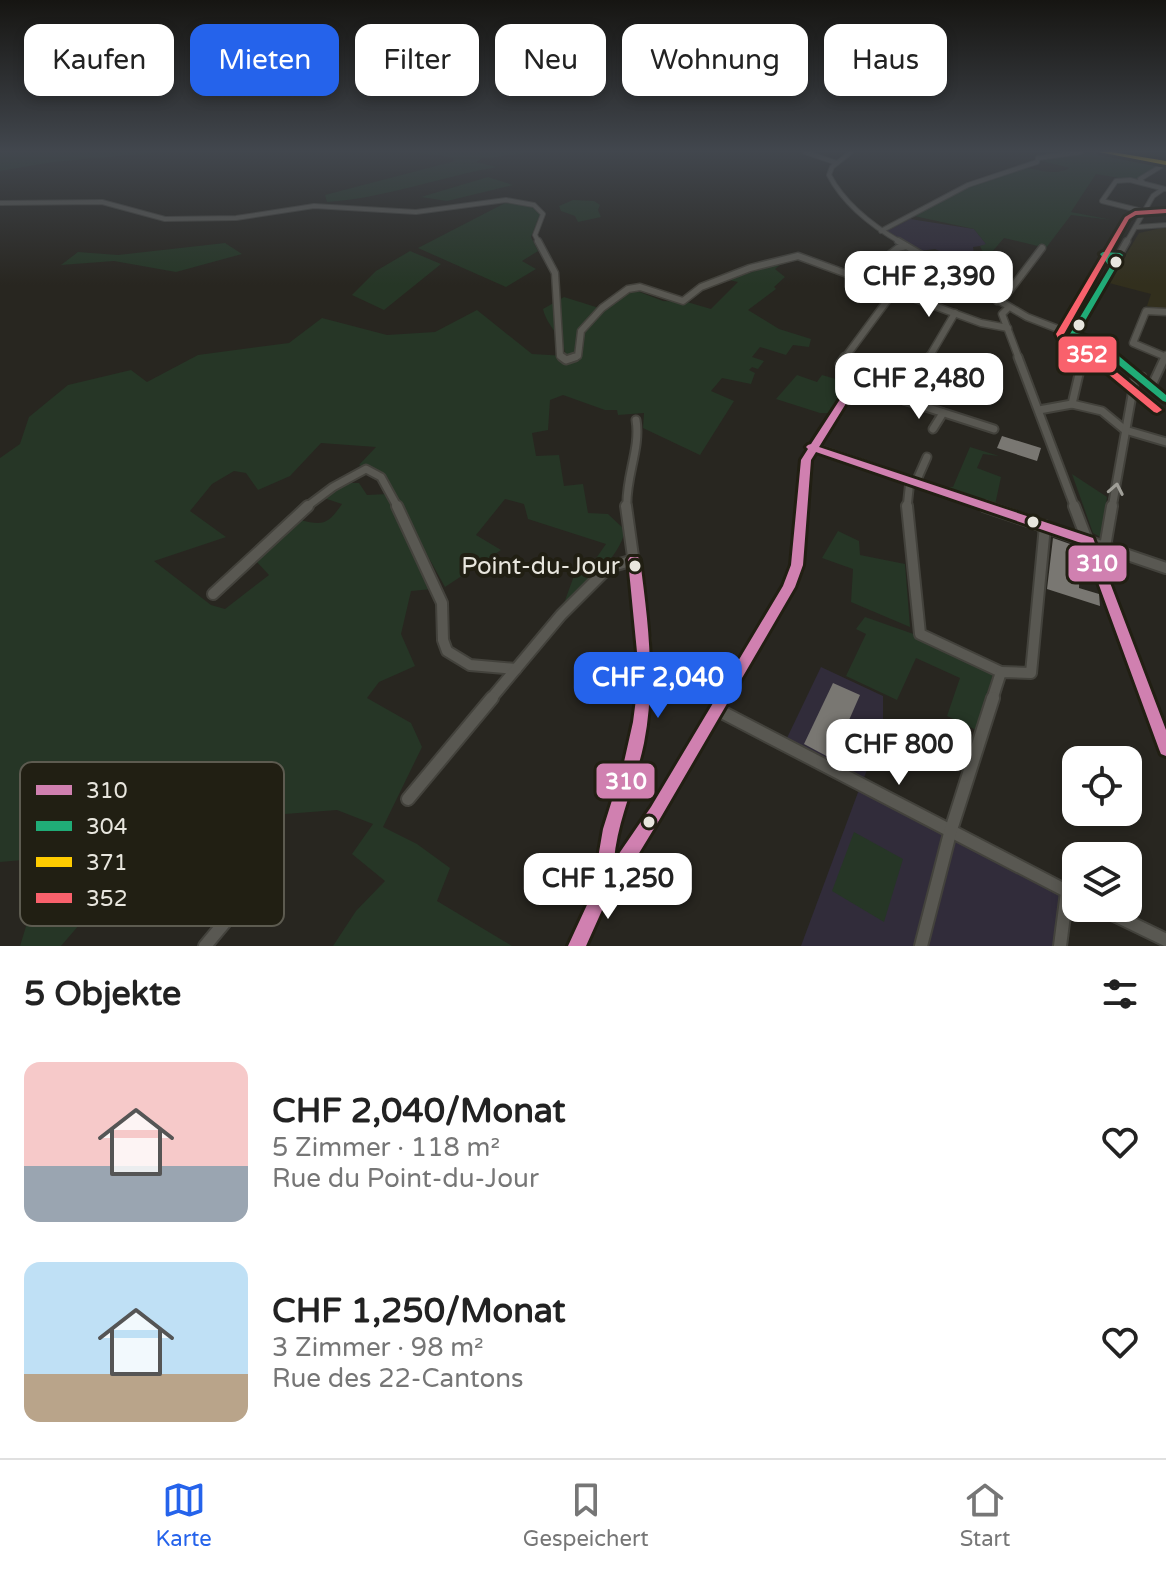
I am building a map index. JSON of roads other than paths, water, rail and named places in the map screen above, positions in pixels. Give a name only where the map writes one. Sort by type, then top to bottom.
[{"type":"street","points":[[845,196],[881,231],[997,301],[1092,341],[1142,377],[1166,399]]},
{"type":"street","points":[[881,231],[949,196]]},
{"type":"street","points":[[1105,196],[1102,201],[1146,212]]},
{"type":"street","points":[[1074,334],[1153,196]]},
{"type":"street","points":[[0,203],[102,202],[150,218],[171,219],[236,218],[308,207],[411,212],[492,201],[524,202],[543,214],[535,235],[553,268],[557,336],[560,356],[566,360],[578,356],[577,339],[586,325],[628,288],[643,288],[669,300],[685,300],[705,285],[750,268],[798,256],[955,313],[1008,328]]},
{"type":"street","points":[[1137,227],[1166,225]]},
{"type":"street","points":[[859,278],[898,248],[906,246]]},
{"type":"street","points":[[997,301],[1004,298],[1042,248]]},
{"type":"street","points":[[895,290],[842,361],[842,368],[854,384],[994,429]]},
{"type":"street","points":[[1009,307],[1002,312],[1166,749]]},
{"type":"street","points":[[1152,385],[1166,356],[1133,343],[1146,311],[1166,312]]},
{"type":"street","points":[[904,400],[955,313]]},
{"type":"street","points":[[1072,404],[1086,345],[1092,341]]},
{"type":"street","points":[[1105,547],[1135,378],[1142,377]]},
{"type":"street","points":[[577,946],[606,882],[624,862],[656,812],[795,575],[804,466],[811,447],[854,384]]},
{"type":"street","points":[[1039,410],[1072,404],[1102,411],[1125,430],[1166,442]]},
{"type":"street","points":[[933,429],[943,413]]},
{"type":"street","points":[[606,882],[604,855],[636,745],[643,689],[645,646],[627,479],[639,432],[636,420]]},
{"type":"street","points":[[811,447],[1166,568]]},
{"type":"street","points":[[927,457],[906,501],[920,634],[1001,672],[1031,673],[1045,526]]},
{"type":"street","points":[[213,594],[261,546],[344,479],[366,469],[381,477],[386,485],[434,583],[445,615],[443,644],[448,653],[483,668],[516,669]]},
{"type":"street","points":[[408,799],[561,615],[609,567],[634,560]]},
{"type":"street","points":[[921,946],[950,833],[1001,672]]},
{"type":"street","points":[[716,709],[1062,889]]},
{"type":"street","points":[[1060,946],[1066,922]]},
{"type":"street","points":[[1129,922],[1166,940]]},
{"type":"street","points":[[205,946],[222,926]]},
{"type":"place","name":"Point-du-Jour","points":[[635,566]]}]
